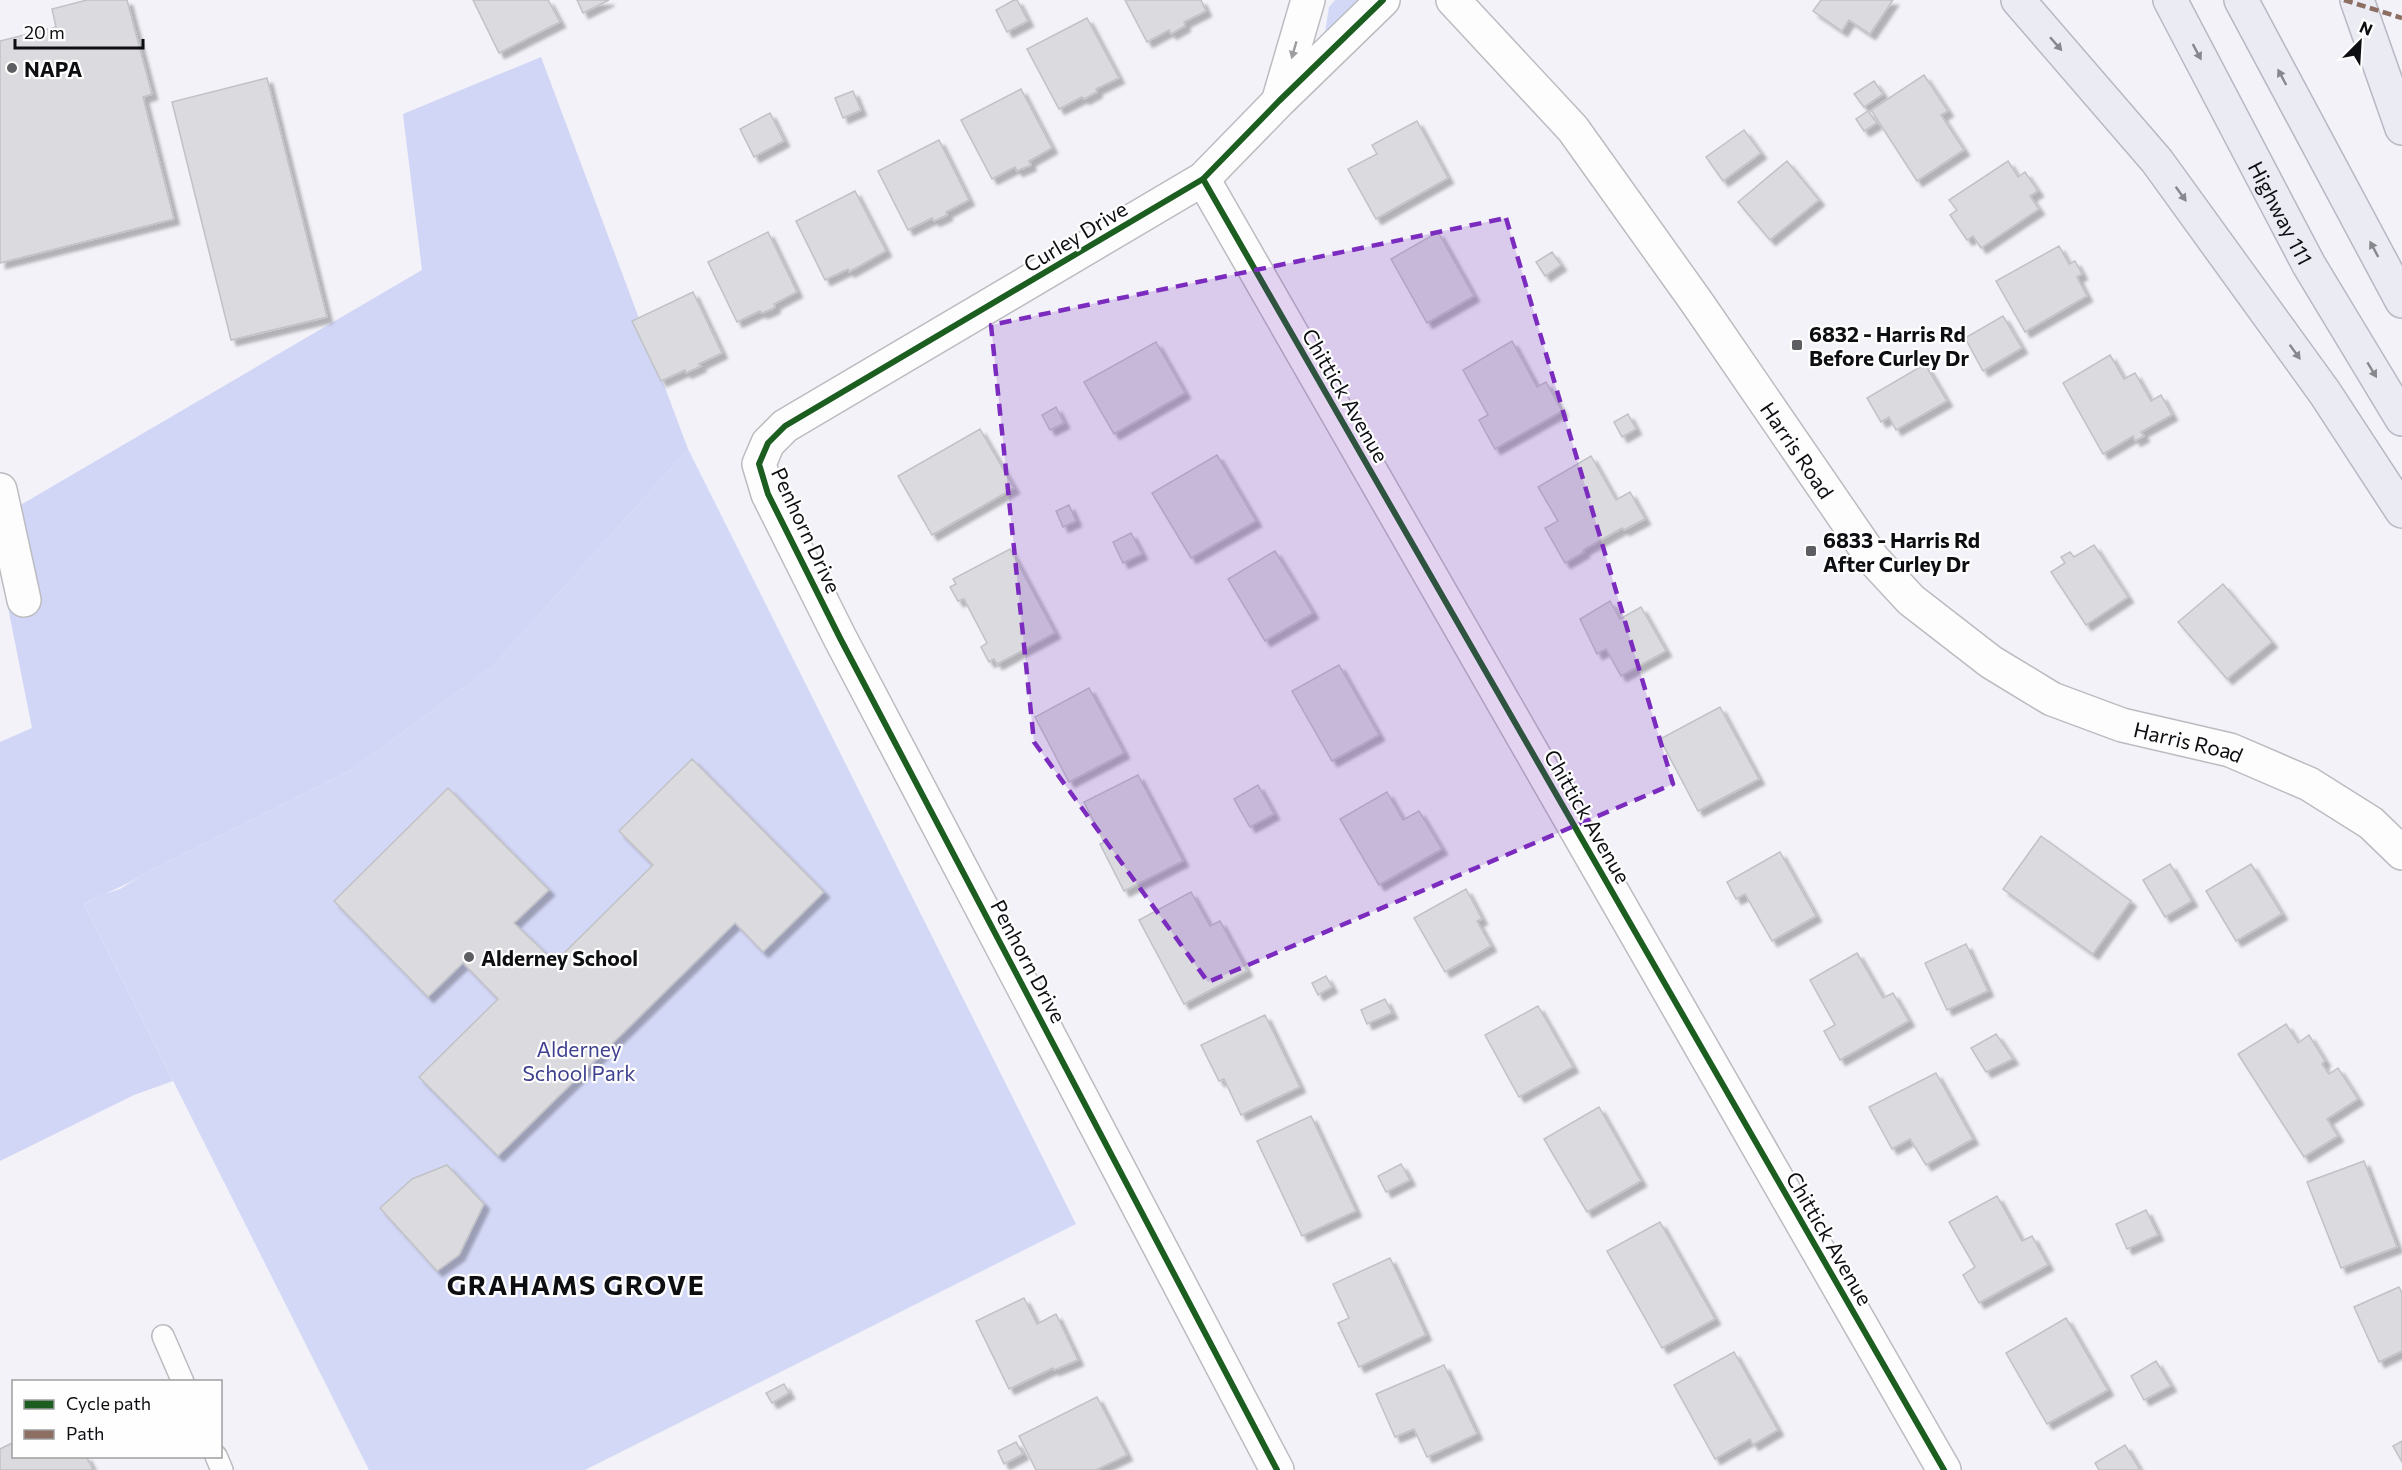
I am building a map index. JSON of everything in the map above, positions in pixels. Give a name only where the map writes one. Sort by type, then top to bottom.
[{"type":"highway","points":[[2018,0],[2157,161],[2325,393],[2402,511]]},
{"type":"highway","name":"Highway 111","points":[[2170,0],[2309,265],[2402,419]]},
{"type":"highway","points":[[2241,0],[2402,301]]},
{"type":"highway","points":[[2357,0],[2402,128]]},
{"type":"street","name":"Curley Drive","points":[[1279,101],[1308,0]]},
{"type":"street","name":"Curley Drive","points":[[759,464],[768,443],[785,426],[1203,179],[1383,0]]},
{"type":"street","name":"Harris Road","points":[[1453,0],[1573,129],[1698,304],[1873,559],[1911,600],[1991,662],[2052,699],[2122,725],[2230,750],[2309,784],[2371,823],[2402,853]]},
{"type":"street","name":"Chittick Avenue","points":[[1203,179],[1944,1470]]},
{"type":"street","name":"Penhorn Drive","points":[[759,464],[768,494],[840,638],[1277,1470]]},
{"type":"street","points":[[0,490],[24,600]]},
{"type":"lane","points":[[163,1336],[182,1380]]},
{"type":"highlighted area","points":[[1506,218],[1673,784],[1208,982],[1034,742],[991,325]]},
{"type":"green space","points":[[1335,0],[1364,0],[1325,32],[1329,7]]},
{"type":"green space","name":"Alderney School Park","points":[[688,449],[1076,1224],[585,1470],[369,1470],[84,904],[120,889],[144,874],[351,770],[493,666]]},
{"type":"shaded area","points":[[541,57],[688,449],[493,666],[351,770],[84,904],[173,1081],[134,1095],[0,1161],[0,742],[32,728],[0,567],[0,517],[422,270],[403,114]]},
{"type":"building","points":[[87,0],[127,0],[152,94],[143,97],[174,219],[0,263],[0,41],[56,27],[52,9]]},
{"type":"building","points":[[473,0],[548,0],[560,22],[499,53]]},
{"type":"building","points":[[577,0],[609,0],[583,13]]},
{"type":"building","points":[[1017,0],[1028,21],[1007,32],[996,10]]},
{"type":"building","points":[[1125,0],[1201,0],[1206,11],[1184,22],[1185,26],[1171,34],[1169,30],[1147,42]]},
{"type":"building","points":[[1821,0],[1893,0],[1870,34],[1849,20],[1842,31],[1813,11]]},
{"type":"building","points":[[1087,18],[1119,78],[1096,89],[1097,92],[1084,99],[1082,97],[1059,109],[1027,49]]},
{"type":"building","points":[[1924,75],[1948,111],[1941,115],[1964,150],[1917,181],[1871,110]]},
{"type":"building","points":[[267,78],[327,317],[231,340],[172,102]]},
{"type":"building","points":[[1874,81],[1883,94],[1864,107],[1854,94]]},
{"type":"building","points":[[1021,89],[1052,148],[1029,161],[1031,165],[1017,171],[1015,167],[992,179],[961,120]]},
{"type":"building","points":[[853,91],[861,110],[843,118],[835,98]]},
{"type":"building","points":[[1868,111],[1877,123],[1864,131],[1856,119]]},
{"type":"building","points":[[770,113],[784,141],[754,157],[740,129]]},
{"type":"building","points":[[1417,121],[1448,178],[1376,219],[1348,169],[1377,154],[1372,145]]},
{"type":"building","points":[[1744,130],[1761,153],[1723,181],[1706,157]]},
{"type":"building","points":[[939,140],[969,200],[946,212],[947,215],[934,221],[932,218],[908,230],[878,171]]},
{"type":"building","points":[[1787,161],[1819,200],[1770,240],[1738,202]]},
{"type":"building","points":[[2008,161],[2018,177],[2025,172],[2038,191],[2030,196],[2039,209],[1981,248],[1973,236],[1967,240],[1950,215],[1957,210],[1949,200]]},
{"type":"building","points":[[855,191],[886,251],[849,272],[848,269],[825,280],[796,221]]},
{"type":"building","points":[[768,232],[797,292],[774,304],[775,307],[772,309],[762,313],[760,311],[737,322],[708,262]]},
{"type":"building","points":[[1438,232],[1474,296],[1427,323],[1391,259]]},
{"type":"building","points":[[2059,246],[2069,264],[2075,261],[2082,274],[2077,277],[2087,296],[2025,332],[1996,281]]},
{"type":"building","points":[[1552,252],[1561,265],[1545,276],[1536,262]]},
{"type":"building","points":[[693,292],[722,353],[686,373],[685,370],[661,381],[632,321]]},
{"type":"building","points":[[2003,316],[2022,348],[1983,371],[1965,338]]},
{"type":"building","points":[[1512,341],[1537,387],[1546,382],[1562,411],[1495,449],[1479,420],[1488,415],[1463,370]]},
{"type":"building","points":[[1156,342],[1185,393],[1114,434],[1084,382]]},
{"type":"building","points":[[2110,355],[2124,379],[2135,373],[2151,401],[2161,395],[2172,415],[2141,432],[2144,436],[2135,441],[2133,436],[2103,454],[2063,383]]},
{"type":"building","points":[[1925,364],[1947,401],[1896,430],[1889,417],[1881,422],[1867,398]]},
{"type":"building","points":[[1056,407],[1064,423],[1050,430],[1042,415]]},
{"type":"building","points":[[1628,414],[1636,429],[1622,437],[1614,422]]},
{"type":"building","points":[[980,429],[1014,488],[932,535],[898,476]]},
{"type":"building","points":[[1217,455],[1256,521],[1191,558],[1152,493]]},
{"type":"building","points":[[1591,456],[1616,500],[1630,492],[1645,519],[1624,530],[1622,528],[1565,563],[1545,528],[1558,521],[1538,487]]},
{"type":"building","points":[[1069,505],[1076,521],[1063,527],[1056,511]]},
{"type":"building","points":[[1131,533],[1142,554],[1123,563],[1113,542]]},
{"type":"building","points":[[2094,545],[2128,597],[2086,625],[2051,572],[2065,563],[2061,557],[2070,552],[2074,557]]},
{"type":"building","points":[[1010,549],[1055,633],[997,664],[994,659],[989,662],[981,647],[987,643],[964,599],[958,601],[950,587],[956,584],[953,579]]},
{"type":"building","points":[[1275,551],[1313,613],[1265,641],[1228,579]]},
{"type":"building","points":[[2223,584],[2272,642],[2227,679],[2178,622]]},
{"type":"building","points":[[1610,601],[1620,619],[1641,607],[1666,651],[1621,676],[1606,649],[1597,654],[1580,619]]},
{"type":"building","points":[[1339,665],[1379,735],[1332,761],[1292,691]]},
{"type":"building","points":[[1089,688],[1124,753],[1069,782],[1035,717]]},
{"type":"building","points":[[1720,707],[1759,779],[1698,811],[1660,739]]},
{"type":"building","name":"Alderney School","points":[[692,759],[824,892],[763,952],[735,923],[498,1156],[419,1077],[498,999],[463,963],[428,997],[334,901],[448,788],[549,890],[514,923],[555,962],[653,865],[619,831]]},
{"type":"building","points":[[1138,775],[1183,861],[1124,891],[1100,844],[1104,842],[1084,802]]},
{"type":"building","points":[[1258,785],[1274,814],[1250,827],[1234,799]]},
{"type":"building","points":[[1387,792],[1403,820],[1419,811],[1442,849],[1379,885],[1340,819]]},
{"type":"building","points":[[2041,836],[2131,901],[2093,954],[2003,889]]},
{"type":"building","points":[[1780,852],[1816,916],[1772,941],[1745,894],[1736,899],[1727,882]]},
{"type":"building","points":[[2170,864],[2192,901],[2165,917],[2143,880]]},
{"type":"building","points":[[2251,864],[2282,914],[2236,941],[2206,891]]},
{"type":"building","points":[[1466,889],[1482,919],[1477,921],[1491,946],[1445,972],[1414,918]]},
{"type":"building","points":[[1191,892],[1210,926],[1220,921],[1247,971],[1184,1004],[1139,920]]},
{"type":"building","points":[[1966,944],[1988,991],[1947,1010],[1925,963]]},
{"type":"building","points":[[1857,953],[1883,998],[1893,993],[1909,1021],[1840,1060],[1824,1031],[1835,1025],[1810,980]]},
{"type":"building","points":[[1326,976],[1332,987],[1318,995],[1312,983]]},
{"type":"building","points":[[1385,999],[1392,1013],[1367,1024],[1361,1010]]},
{"type":"building","points":[[1538,1006],[1573,1067],[1519,1097],[1485,1035]]},
{"type":"building","points":[[1265,1015],[1300,1087],[1241,1115],[1224,1079],[1219,1081],[1201,1045]]},
{"type":"building","points":[[2286,1024],[2298,1043],[2309,1035],[2325,1061],[2322,1064],[2329,1074],[2338,1068],[2358,1099],[2327,1119],[2338,1136],[2304,1157],[2238,1054]]},
{"type":"building","points":[[1996,1034],[2013,1059],[1986,1072],[1971,1048]]},
{"type":"building","points":[[1936,1073],[1973,1139],[1926,1165],[1910,1139],[1892,1149],[1869,1107]]},
{"type":"building","points":[[1599,1107],[1641,1181],[1587,1212],[1544,1139]]},
{"type":"building","points":[[1311,1116],[1356,1211],[1302,1236],[1257,1141]]},
{"type":"building","points":[[2364,1161],[2397,1247],[2341,1268],[2307,1182]]},
{"type":"building","points":[[1401,1164],[1410,1180],[1386,1192],[1378,1176]]},
{"type":"building","points":[[447,1165],[484,1204],[459,1255],[437,1271],[380,1208],[412,1179]]},
{"type":"building","points":[[1997,1196],[2022,1241],[2032,1236],[2048,1265],[1979,1303],[1963,1275],[1975,1267],[1949,1222]]},
{"type":"building","points":[[2146,1210],[2158,1235],[2127,1249],[2116,1224]]},
{"type":"building","points":[[1660,1222],[1715,1319],[1662,1348],[1607,1251]]},
{"type":"building","points":[[1390,1258],[1426,1335],[1359,1367],[1338,1323],[1349,1318],[1333,1284]]},
{"type":"building","points":[[2399,1287],[2402,1293],[2402,1351],[2379,1362],[2354,1307]]},
{"type":"building","points":[[1024,1298],[1037,1324],[1056,1314],[1078,1360],[1054,1370],[1053,1368],[1009,1389],[976,1321]]},
{"type":"building","points":[[2066,1318],[2108,1390],[2047,1424],[2006,1353]]},
{"type":"building","points":[[1734,1352],[1778,1430],[1753,1445],[1750,1439],[1715,1459],[1674,1385]]},
{"type":"building","points":[[2156,1361],[2171,1386],[2144,1400],[2131,1376]]},
{"type":"building","points":[[1444,1365],[1477,1434],[1427,1457],[1414,1429],[1395,1437],[1376,1394]]},
{"type":"building","points":[[784,1384],[789,1393],[772,1403],[766,1393]]},
{"type":"building","points":[[1097,1397],[1127,1455],[1096,1470],[1036,1470],[1019,1436]]},
{"type":"building","points":[[2402,1441],[2402,1462],[2393,1446]]},
{"type":"building","points":[[1016,1442],[1023,1454],[1004,1464],[998,1451]]},
{"type":"building","points":[[12,1443],[12,1458],[87,1458],[93,1470],[0,1470],[0,1449]]},
{"type":"building","points":[[2125,1445],[2140,1470],[2099,1470],[2095,1463]]},
{"type":"marked path","points":[[2344,0],[2402,18]]},
{"type":"cycle path","points":[[1277,1470],[840,638],[768,494],[759,464],[768,443],[785,426],[1203,179],[1383,0]]},
{"type":"cycle path","points":[[1203,179],[1944,1470]]},
{"type":"place","name":"NAPA","points":[[12,68]]},
{"type":"place","name":"6832 - Harris Rd Before Curley Dr","points":[[1797,345]]},
{"type":"place","name":"6833 - Harris Rd After Curley Dr","points":[[1811,551]]},
{"type":"place","name":"Alderney School","points":[[469,957]]},
{"type":"district","name":"GRAHAMS GROVE","points":[[576,1284]]}]
